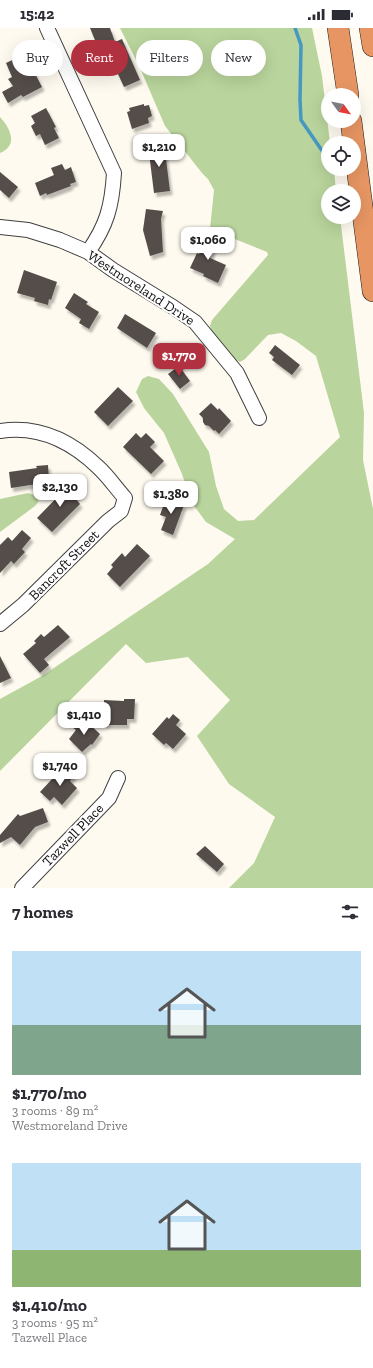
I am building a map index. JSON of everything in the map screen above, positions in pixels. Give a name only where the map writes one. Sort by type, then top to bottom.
[{"type":"highway","points":[[338,28],[347,88]]},
{"type":"highway","points":[[370,28],[373,46]]},
{"type":"highway","points":[[352,128],[373,291]]},
{"type":"street","points":[[47,28],[114,173],[113,194],[107,219],[98,238],[88,252]]},
{"type":"street","name":"Westmoreland Drive","points":[[0,227],[28,230],[60,240],[88,252],[113,270],[196,322],[237,373],[259,418]]},
{"type":"street","name":"Bancroft Street","points":[[0,431],[10,429],[37,432],[59,439],[78,451],[99,468],[125,498],[121,511],[23,605],[0,624]]},
{"type":"street","name":"Tazwell Place","points":[[22,888],[109,798],[118,778]]},
{"type":"green space","points":[[120,28],[312,28],[323,88],[321,88],[321,128],[328,128],[329,136],[321,136],[321,176],[335,176],[335,184],[321,184],[321,224],[341,224],[364,413],[363,460],[373,509],[373,888],[229,888],[254,863],[275,817],[229,784],[197,736],[230,700],[188,657],[146,663],[126,644],[0,771],[0,699],[42,676],[208,564],[235,539],[206,522],[192,503],[182,474],[164,433],[144,408],[136,392],[142,379],[148,376],[159,379],[173,394],[209,452],[216,486],[224,509],[238,521],[254,520],[340,437],[316,356],[296,341],[281,333],[268,335],[245,359],[240,362],[236,360],[211,331],[210,326],[212,320],[268,255],[267,252],[210,229],[214,190],[208,179],[165,126],[143,76],[203,76],[203,40],[136,40],[136,60],[128,44],[128,40],[126,40]]},
{"type":"green space","points":[[0,117],[7,126],[11,136],[11,141],[6,150],[0,153]]},
{"type":"green space","points":[[28,493],[34,495],[39,501],[35,506],[0,532],[0,499]]},
{"type":"building","points":[[90,28],[110,28],[114,40],[95,40]]},
{"type":"building","points":[[128,53],[136,71],[136,76],[138,76],[140,80],[124,87],[119,76],[128,76]]},
{"type":"building","points":[[12,60],[12,76],[36,76],[42,87],[23,97],[21,95],[8,103],[2,92],[13,86],[8,79],[12,77],[6,63]]},
{"type":"building","points":[[144,104],[144,106],[149,105],[152,116],[148,118],[149,123],[132,129],[127,112],[130,111],[129,108]]},
{"type":"building","points":[[46,108],[56,127],[54,128],[59,138],[45,145],[40,134],[36,136],[31,126],[35,123],[31,116]]},
{"type":"building","points":[[164,143],[170,191],[154,193],[148,145]]},
{"type":"building","points":[[62,164],[65,170],[71,167],[76,182],[70,184],[71,186],[40,196],[35,183],[54,175],[51,168]]},
{"type":"building","points":[[0,172],[18,187],[9,198],[0,190]]},
{"type":"building","points":[[146,209],[163,211],[161,219],[163,252],[150,256],[143,230]]},
{"type":"building","points":[[207,234],[218,238],[210,258],[226,265],[218,283],[203,276],[204,274],[190,268],[197,253],[199,254]]},
{"type":"building","points":[[24,270],[57,282],[51,300],[49,299],[48,305],[34,301],[35,298],[17,293]]},
{"type":"building","points":[[74,293],[88,302],[86,304],[99,312],[89,329],[79,323],[81,319],[65,308]]},
{"type":"building","points":[[125,314],[156,333],[147,348],[117,328]]},
{"type":"building","points":[[275,345],[300,365],[292,375],[272,360],[274,357],[269,353]]},
{"type":"building","points":[[179,366],[190,381],[180,389],[168,374]]},
{"type":"building","points":[[118,387],[133,401],[108,426],[94,412]]},
{"type":"building","points":[[211,403],[218,410],[219,408],[231,421],[219,434],[209,426],[205,425],[203,418],[199,414]]},
{"type":"building","points":[[136,433],[141,438],[146,433],[155,442],[150,447],[164,461],[151,474],[123,447]]},
{"type":"building","points":[[48,465],[49,479],[36,480],[37,484],[11,488],[9,472]]},
{"type":"building","points":[[71,483],[81,492],[75,498],[80,504],[52,532],[37,518]]},
{"type":"building","points":[[166,498],[184,505],[173,535],[161,530],[166,517],[160,515]]},
{"type":"building","points":[[22,530],[31,538],[22,549],[25,552],[14,564],[11,561],[0,573],[0,545],[8,537],[12,541]]},
{"type":"building","points":[[137,544],[150,556],[120,587],[107,574],[113,567],[111,565],[122,553],[125,557]]},
{"type":"building","points":[[58,625],[70,637],[44,659],[49,665],[40,673],[23,654],[36,643],[34,641],[41,634],[44,637]]},
{"type":"building","points":[[0,656],[11,678],[0,683]]},
{"type":"building","points":[[124,699],[135,699],[134,719],[127,719],[127,725],[103,725],[104,700],[124,701]]},
{"type":"building","points":[[173,714],[180,720],[176,725],[186,734],[173,749],[166,743],[164,745],[152,734],[167,717],[169,719]]},
{"type":"building","points":[[78,721],[82,725],[86,721],[100,734],[92,745],[91,744],[82,752],[69,739],[76,730],[72,727]]},
{"type":"building","points":[[64,766],[74,776],[70,781],[77,788],[62,805],[54,797],[50,801],[40,792]]},
{"type":"building","points":[[43,808],[48,822],[35,827],[20,845],[11,837],[0,843],[0,835],[18,814],[20,816]]},
{"type":"building","points":[[205,846],[224,864],[217,872],[196,854]]},
{"type":"waterway","points":[[295,28],[301,45],[301,120],[321,149]]}]
